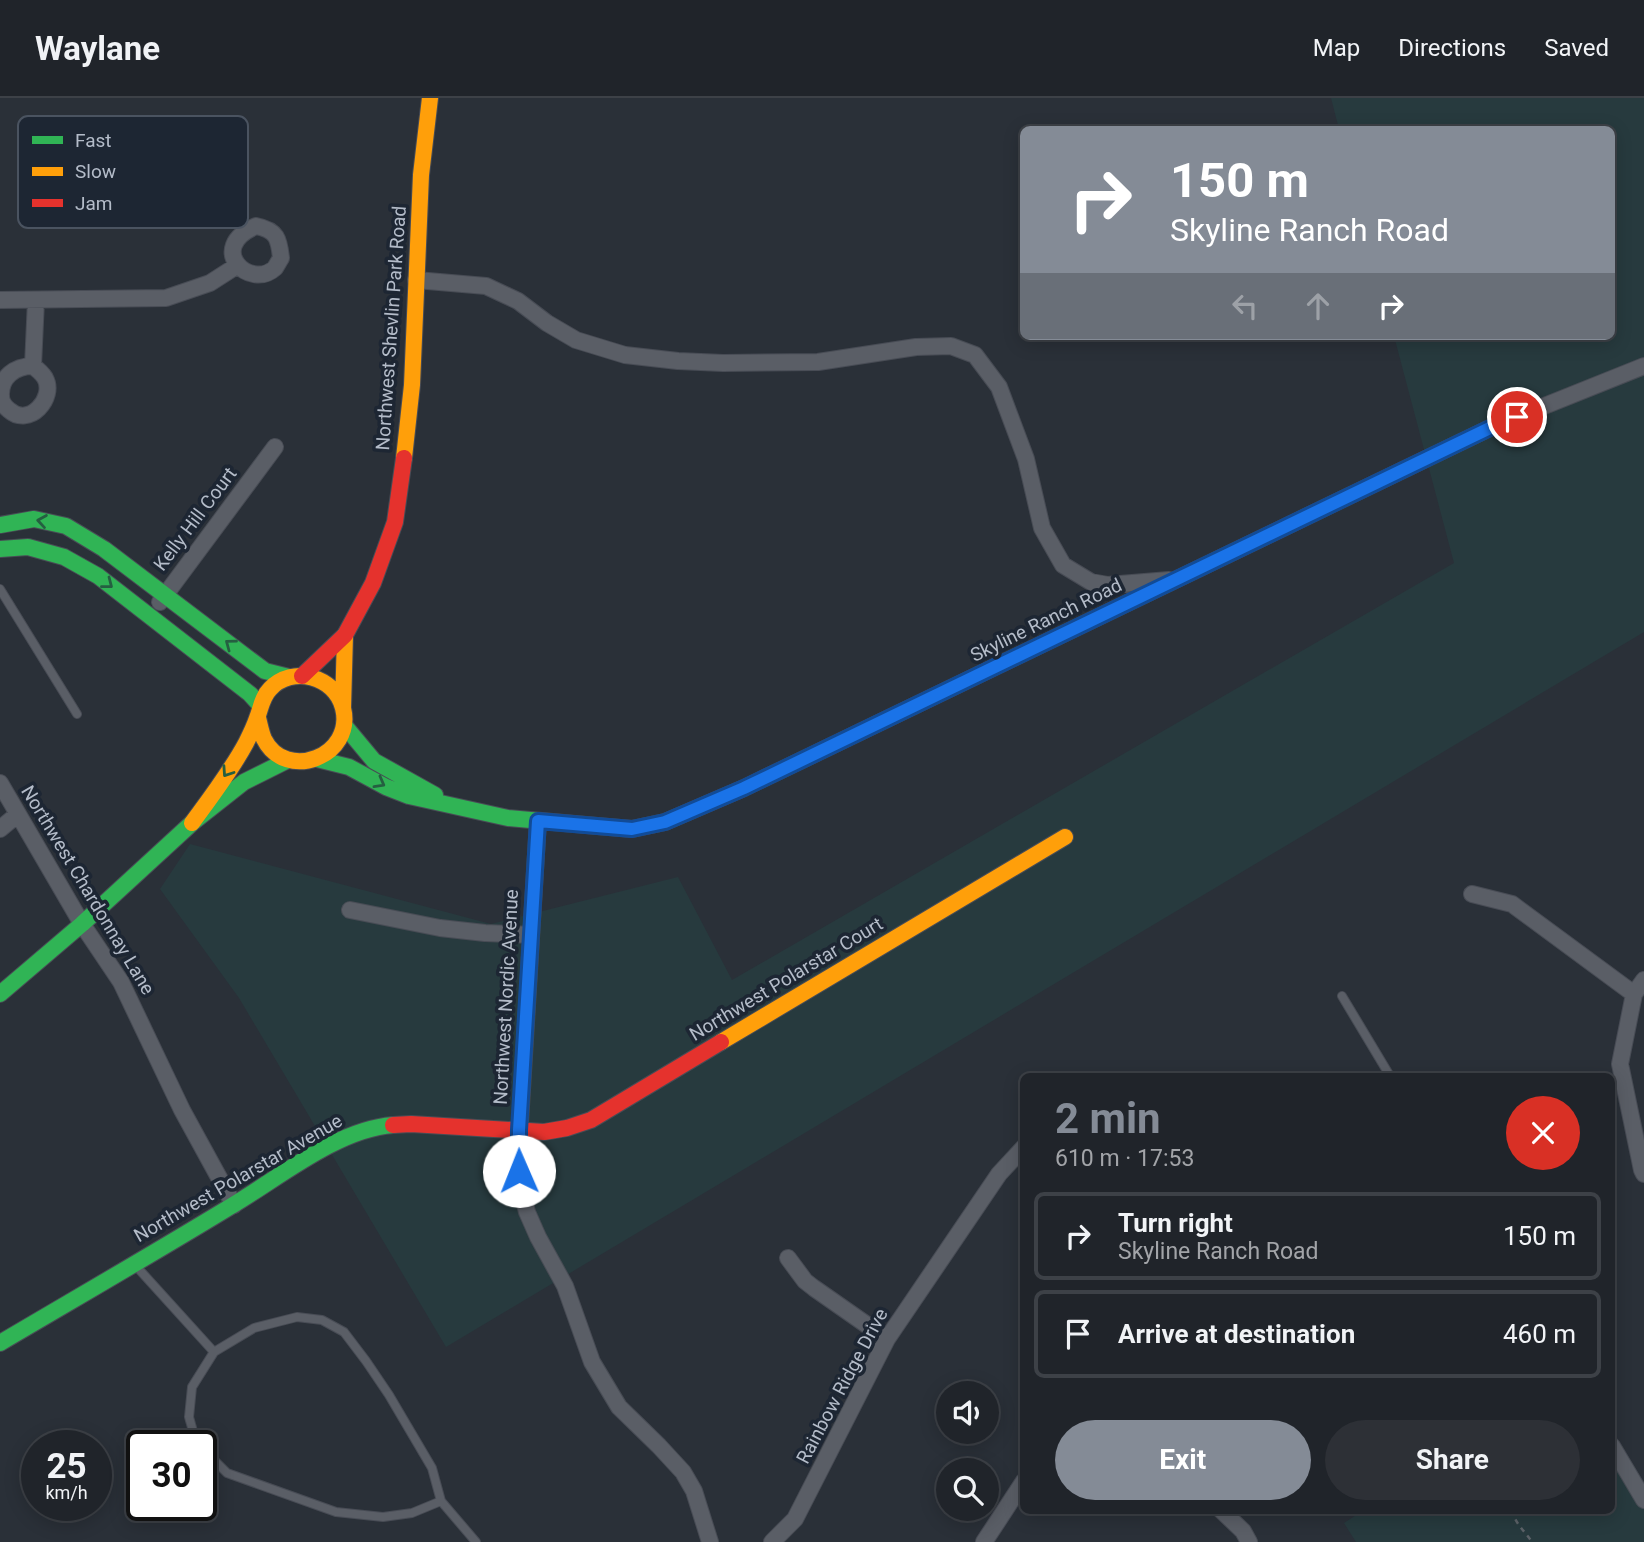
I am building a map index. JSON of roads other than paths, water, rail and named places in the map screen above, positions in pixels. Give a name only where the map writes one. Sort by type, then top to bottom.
[{"type":"street","name":"Northwest Shevlin Park Road","points":[[296,676],[345,635],[373,583],[395,522],[412,385],[421,175],[430,98]]},
{"type":"street","points":[[0,300],[166,298],[210,283],[238,265]]},
{"type":"street","points":[[416,280],[486,286],[518,301],[576,340],[625,355],[723,363],[818,362],[916,348],[951,346],[963,350],[975,355],[999,387],[1026,458],[1042,528],[1063,565],[1091,582],[1108,585],[1179,579]]},
{"type":"street","points":[[33,366],[36,300]]},
{"type":"street","points":[[33,366],[46,379],[47,387],[42,405],[33,413],[24,417],[14,414],[0,400],[4,378],[13,371],[33,366]]},
{"type":"street","name":"Skyline Ranch Road","points":[[317,759],[349,766],[386,787],[409,796],[508,818],[632,829],[665,822],[744,788],[1492,427],[1644,366]]},
{"type":"street","name":"Kelly Hill Court","points":[[149,616],[275,447]]},
{"type":"street","points":[[0,525],[34,519],[66,526],[104,549],[265,671],[316,678],[328,685],[338,696],[344,718],[339,740],[330,751],[317,759],[303,762],[288,760],[275,754],[260,732],[259,711],[250,694],[98,576],[64,557],[28,547],[0,549]]},
{"type":"street","name":"Northwest Shevlin Park Road","points":[[344,718],[345,635]]},
{"type":"street","points":[[192,823],[244,747],[267,693],[276,683],[296,676]]},
{"type":"street","name":"Skyline Ranch Road","points":[[344,718],[362,748],[374,761],[414,781],[449,804]]},
{"type":"street","points":[[0,994],[82,924],[192,823],[244,782],[288,760]]},
{"type":"street","name":"Northwest Chardonnay Lane","points":[[0,783],[82,924],[121,982],[181,1110],[234,1205]]},
{"type":"street","points":[[0,829],[18,814]]},
{"type":"street","name":"Northwest Nordic Avenue","points":[[538,821],[519,1130],[520,1185],[527,1212],[565,1286],[592,1362],[619,1408],[683,1472],[694,1491],[710,1542]]},
{"type":"street","name":"Northwest Polarstar Court","points":[[519,1130],[544,1132],[591,1120],[1065,836]]},
{"type":"street","points":[[1472,894],[1512,904],[1639,987],[1620,1063],[1644,1174]]},
{"type":"street","points":[[350,910],[451,929],[531,935]]},
{"type":"street","name":"Northwest Polarstar Avenue","points":[[0,1343],[322,1150],[359,1132],[384,1126],[411,1124],[519,1130]]},
{"type":"street","name":"Rainbow Ridge Drive","points":[[772,1542],[795,1520],[887,1339],[999,1174],[1020,1151]]},
{"type":"street","points":[[788,1258],[805,1281],[887,1339]]},
{"type":"street","points":[[1615,1451],[1644,1500]]},
{"type":"street","points":[[984,1542],[1020,1487]]},
{"type":"street","points":[[1225,1514],[1243,1531],[1249,1542]]},
{"type":"lane","points":[[0,589],[77,714]]},
{"type":"lane","points":[[1342,996],[1388,1073]]},
{"type":"lane","points":[[134,1263],[214,1352]]},
{"type":"lane","points":[[193,1430],[189,1417],[192,1387],[214,1352],[254,1328],[297,1317],[322,1320],[344,1332],[366,1361],[432,1468],[441,1502],[476,1542]]},
{"type":"lane","points":[[217,1463],[227,1473],[336,1511],[383,1517],[412,1513],[441,1502]]}]
